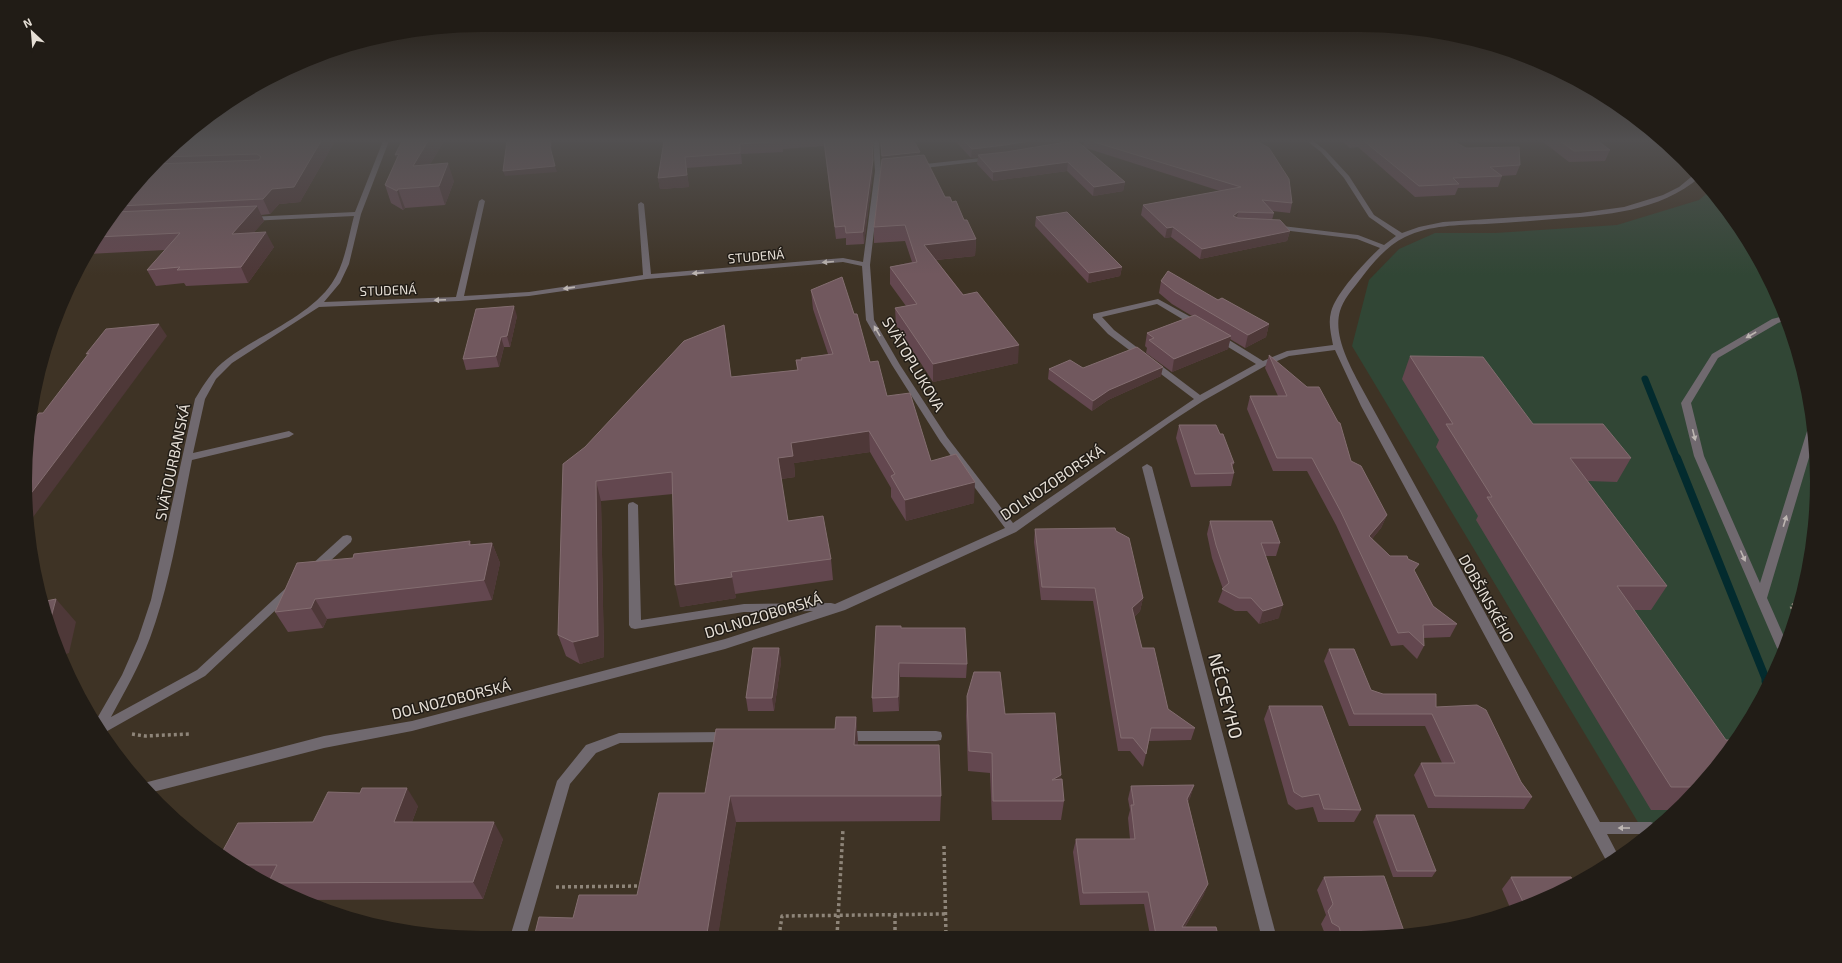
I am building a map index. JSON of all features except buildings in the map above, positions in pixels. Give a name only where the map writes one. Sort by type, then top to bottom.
[{"type":"street","name":"SVÄTOURBANSKÁ","points":[[102,722],[127,676],[144,639],[157,600],[200,399],[212,378],[229,361],[317,305],[336,283],[345,264],[358,214],[369,186]]},
{"type":"street","name":"SVÄTOPLUKOVA","points":[[879,186],[866,265],[870,320],[896,365],[943,439],[1012,529]]},
{"type":"street","points":[[1353,186],[1371,216],[1401,236]]},
{"type":"street","name":"DOBŠINSKÉHO","points":[[1611,855],[1366,406],[1338,347],[1334,328],[1335,312],[1354,280],[1383,247],[1401,236],[1426,227],[1442,224],[1513,220],[1616,211],[1655,201],[1685,186]]},
{"type":"street","points":[[459,299],[482,202]]},
{"type":"street","points":[[641,204],[647,277]]},
{"type":"street","points":[[239,219],[358,214]]},
{"type":"street","points":[[1266,226],[1358,237],[1383,247]]},
{"type":"street","name":"STUDENÁ","points":[[317,305],[459,299],[529,294],[647,277],[843,260],[866,265]]},
{"type":"street","points":[[1200,398],[1111,332],[1096,316],[1158,301],[1262,364]]},
{"type":"street","points":[[1780,320],[1714,356],[1686,403],[1699,456],[1780,642]]},
{"type":"street","name":"DOLNOZOBORSKÁ","points":[[152,786],[324,742],[419,724],[725,644],[841,607],[1012,529],[1200,398],[1262,364],[1287,354],[1338,347]]},
{"type":"street","points":[[187,458],[290,434]]},
{"type":"street","points":[[1761,598],[1808,444]]},
{"type":"street","name":"NÉCSEYHO","points":[[1147,467],[1269,931]]},
{"type":"street","points":[[633,505],[635,625],[744,608],[841,607]]},
{"type":"street","points":[[105,726],[201,673],[347,539]]},
{"type":"street","points":[[833,736],[936,736]]},
{"type":"street","points":[[520,931],[564,781],[591,749],[619,738],[738,737]]},
{"type":"street","points":[[1596,828],[1646,828]]},
{"type":"path","points":[[130,734],[145,736],[190,734]]},
{"type":"path","points":[[837,931],[843,830]]},
{"type":"path","points":[[944,846],[946,931]]},
{"type":"path","points":[[533,887],[642,886]]},
{"type":"path","points":[[780,931],[782,916],[946,914]]},
{"type":"path","points":[[895,915],[895,931]]},
{"type":"green space","points":[[1706,194],[1734,232],[1750,257],[1776,309],[1786,337],[1795,365],[1806,423],[1809,452],[1809,511],[1806,540],[1795,598],[1776,654],[1764,680],[1750,706],[1717,755],[1678,799],[1643,831],[1352,346],[1369,280],[1399,249],[1435,233],[1495,233],[1617,225],[1699,200]]},
{"type":"waterway","points":[[1645,379],[1677,459]]},
{"type":"waterway","points":[[1677,458],[1765,677]]}]
